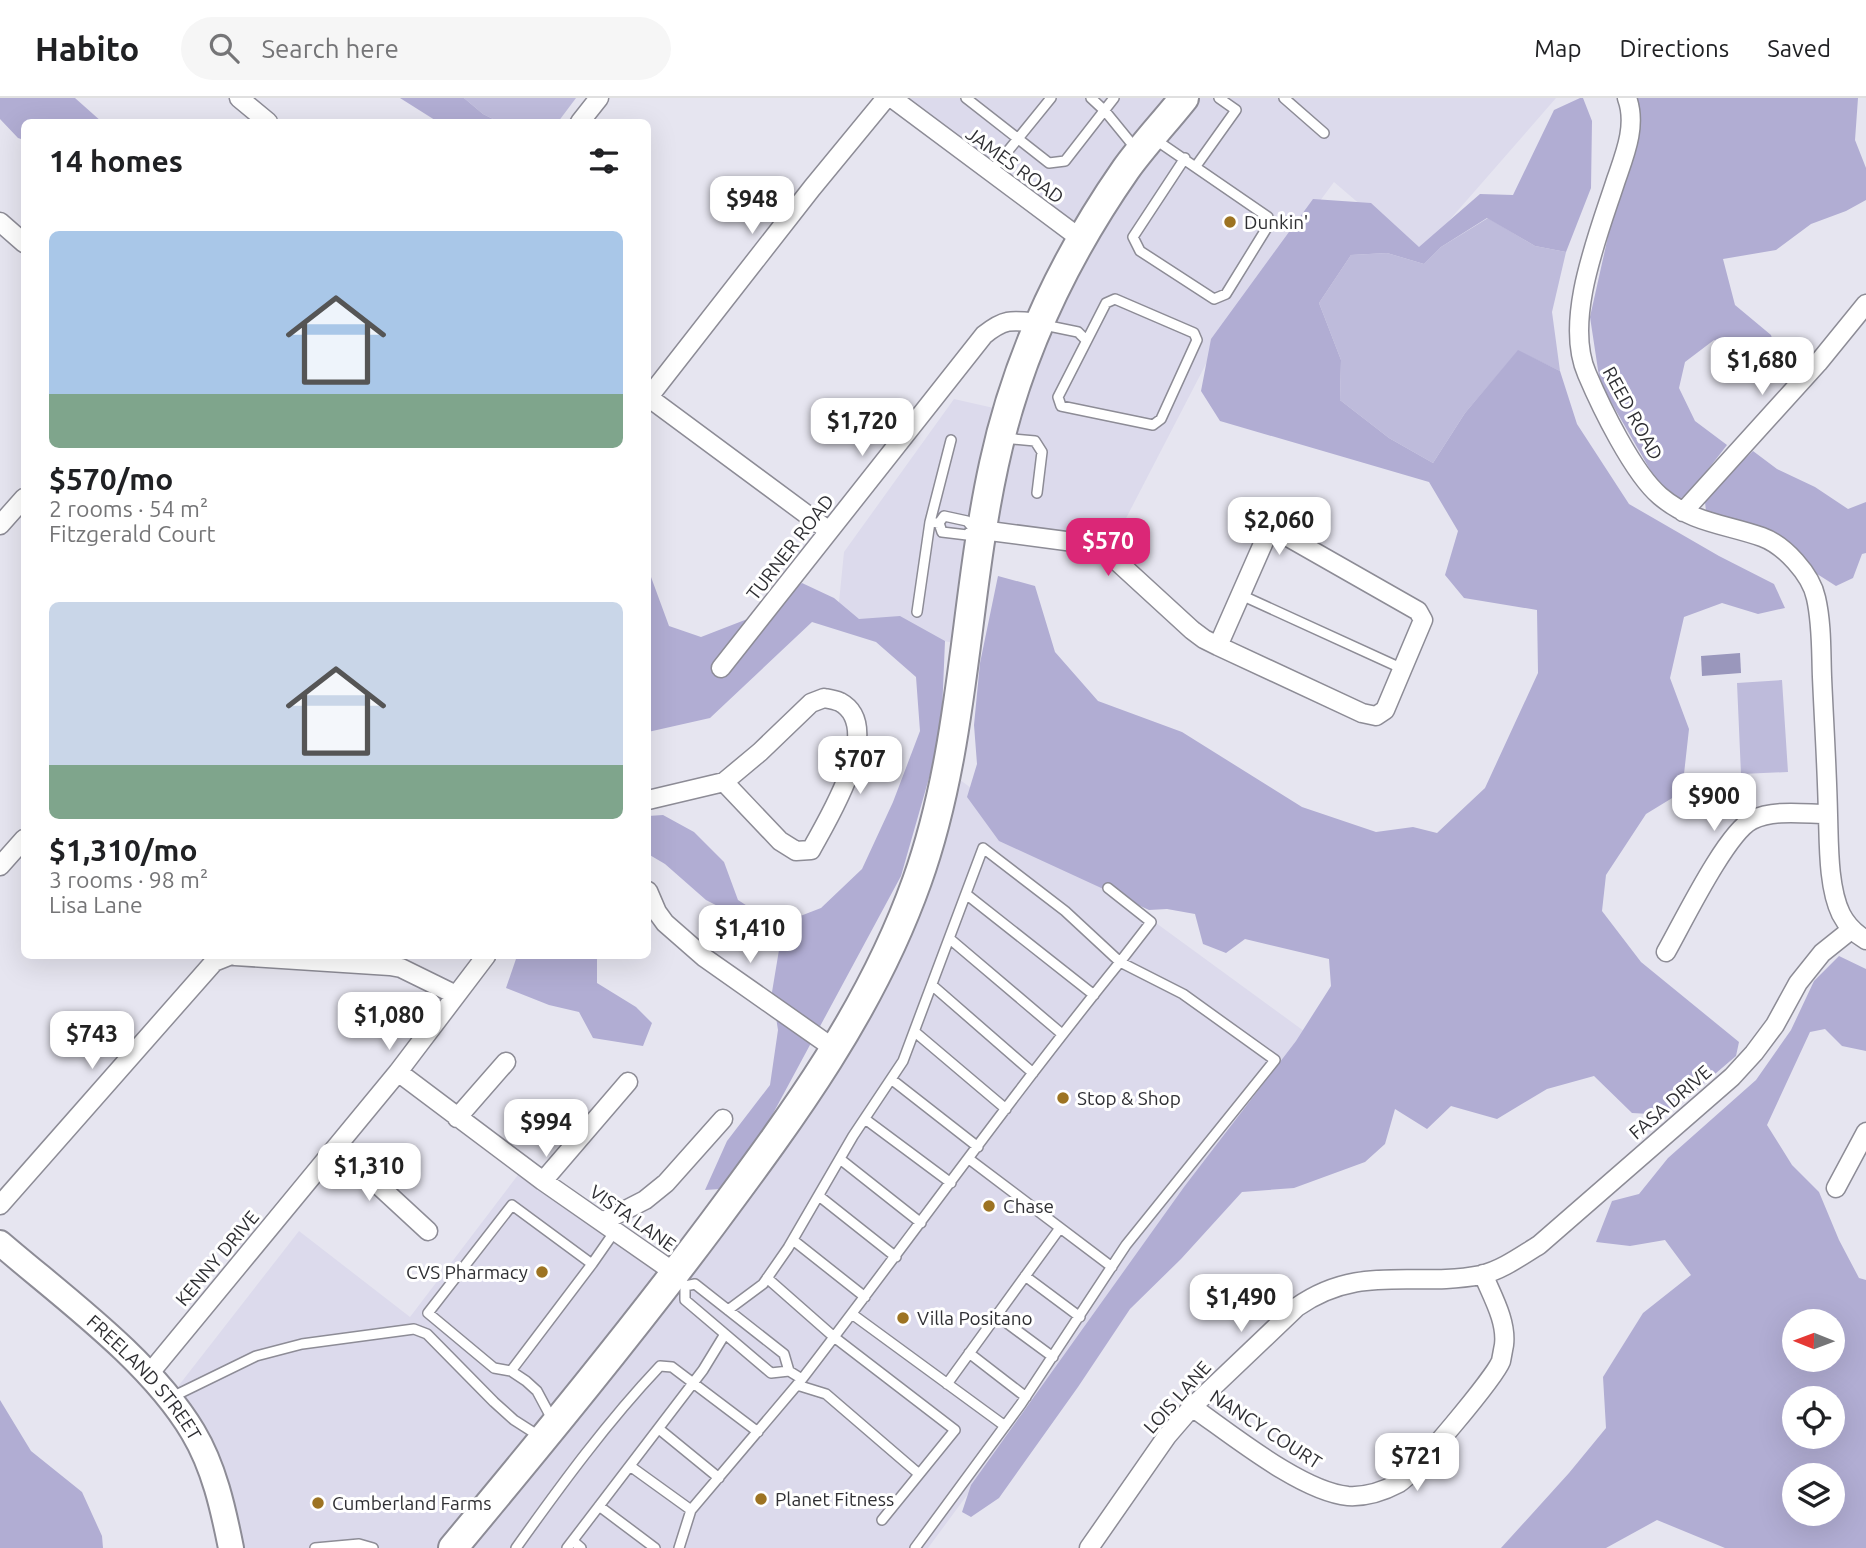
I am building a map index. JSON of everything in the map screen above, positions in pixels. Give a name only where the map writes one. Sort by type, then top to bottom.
[{"type":"main road","points":[[453,1548],[680,1280],[836,1050],[877,978],[918,880],[936,815],[960,694],[977,529],[1011,397],[1039,323],[1081,239],[1145,145],[1184,98]]},
{"type":"main road","name":"FREELAND STREET","points":[[0,1243],[149,1374],[169,1398],[194,1433],[212,1475],[220,1495],[231,1548]]},
{"type":"street","points":[[239,98],[264,119]]},
{"type":"street","points":[[582,119],[599,98]]},
{"type":"street","points":[[651,394],[886,98]]},
{"type":"street","name":"JAMES ROAD","points":[[892,98],[1081,239]]},
{"type":"street","name":"REED ROAD","points":[[1627,98],[1631,117],[1628,146],[1583,293],[1577,331],[1581,358],[1625,448],[1644,478],[1659,495],[1683,512],[1772,542],[1797,564],[1811,583],[1816,597],[1820,640],[1829,850],[1837,902],[1842,916],[1859,935]]},
{"type":"street","points":[[0,222],[21,240]]},
{"type":"street","points":[[1683,512],[1818,363],[1866,303]]},
{"type":"street","name":"TURNER ROAD","points":[[721,668],[984,335],[999,323],[1012,320],[1039,323]]},
{"type":"street","points":[[651,400],[829,531]]},
{"type":"street","points":[[0,525],[21,501]]},
{"type":"street","points":[[977,529],[1081,543],[1108,553],[1204,639],[1218,646],[1362,713],[1376,716],[1385,710],[1423,620],[1418,611],[1288,537],[1272,534],[1266,537],[1218,646]]},
{"type":"street","points":[[651,799],[724,782],[811,703],[824,698],[841,702],[854,718],[858,738],[853,763],[834,808],[811,850],[796,851],[780,841],[724,782]]},
{"type":"street","points":[[1666,953],[1715,864],[1750,820],[1770,814],[1828,814]]},
{"type":"street","points":[[0,866],[21,842]]},
{"type":"street","points":[[651,898],[665,923],[705,958],[836,1050]]},
{"type":"street","name":"FASA DRIVE","points":[[1483,1274],[1510,1264],[1539,1245],[1732,1077],[1775,1025],[1797,983],[1822,953],[1859,935]]},
{"type":"street","points":[[0,1205],[221,959]]},
{"type":"street","points":[[282,959],[401,968],[456,995]]},
{"type":"street","name":"KENNY DRIVE","points":[[149,1374],[398,1072],[484,959]]},
{"type":"street","points":[[457,1118],[506,1062]]},
{"type":"street","name":"VISTA LANE","points":[[398,1072],[542,1181],[680,1280]]},
{"type":"street","points":[[542,1181],[628,1082]]},
{"type":"street","points":[[608,1226],[666,1183],[723,1119]]},
{"type":"street","points":[[1836,1188],[1866,1132]]},
{"type":"street","points":[[337,1147],[428,1231]]},
{"type":"street","name":"LOIS LANE","points":[[1089,1548],[1167,1436],[1192,1407],[1297,1307],[1316,1294],[1353,1281],[1483,1274]]},
{"type":"street","name":"NANCY COURT","points":[[1192,1407],[1294,1476],[1329,1493],[1350,1496],[1380,1492],[1401,1482],[1444,1435],[1500,1362],[1504,1342],[1501,1318],[1483,1274]]},
{"type":"lane","points":[[966,98],[1049,163],[1065,161],[1114,98]]},
{"type":"lane","points":[[990,173],[1051,98]]},
{"type":"lane","points":[[1091,98],[1145,145],[1185,158],[1268,216],[1268,226],[1226,294],[1214,299],[1140,251],[1133,237],[1185,158]]},
{"type":"lane","points":[[1196,166],[1236,110],[1219,98]]},
{"type":"lane","points":[[1284,98],[1324,133]]},
{"type":"lane","points":[[1115,299],[1194,333],[1197,340],[1161,419],[1153,425],[1061,406],[1058,397],[1086,340],[1106,303],[1115,299]]},
{"type":"lane","points":[[1039,323],[1078,332],[1086,340]]},
{"type":"lane","points":[[1001,437],[1035,441],[1042,452],[1037,493]]},
{"type":"lane","points":[[917,612],[951,440]]},
{"type":"lane","points":[[944,516],[967,521],[977,529],[967,536],[942,532],[934,523],[944,516]]},
{"type":"lane","points":[[1241,594],[1403,669]]},
{"type":"lane","points":[[728,1310],[765,1281],[903,1061],[983,848],[1065,911],[1121,962],[1183,994],[1275,1060],[1134,1235],[1026,1397],[915,1548]]},
{"type":"lane","points":[[679,1548],[691,1510],[799,1382],[1062,1034],[1151,922],[1108,888]]},
{"type":"lane","points":[[966,894],[1094,995]]},
{"type":"lane","points":[[950,939],[1062,1034]]},
{"type":"lane","points":[[933,986],[1033,1073]]},
{"type":"lane","points":[[915,1032],[1006,1109]]},
{"type":"lane","points":[[891,1079],[978,1147]]},
{"type":"lane","points":[[865,1119],[951,1182]]},
{"type":"lane","points":[[840,1159],[921,1223]]},
{"type":"lane","points":[[969,1159],[1112,1267]]},
{"type":"lane","points":[[819,1196],[896,1257]]},
{"type":"lane","points":[[549,1432],[537,1391],[511,1371],[494,1368],[428,1313],[512,1205],[592,1264]]},
{"type":"lane","points":[[511,1371],[592,1264],[608,1226]]},
{"type":"lane","points":[[947,1384],[1060,1228]]},
{"type":"lane","points":[[793,1240],[865,1297]]},
{"type":"lane","points":[[1025,1276],[1080,1317]]},
{"type":"lane","points":[[789,1371],[771,1373],[685,1300],[680,1280],[695,1284],[784,1354],[789,1371],[799,1382],[826,1394],[919,1474]]},
{"type":"lane","points":[[765,1281],[954,1430],[882,1520]]},
{"type":"lane","points":[[852,1314],[1005,1426]]},
{"type":"lane","points":[[996,1315],[1053,1357]]},
{"type":"lane","points":[[169,1398],[256,1356],[302,1344],[414,1329],[427,1334],[514,1420],[549,1432]]},
{"type":"lane","points":[[581,1548],[570,1545],[694,1382],[725,1334]]},
{"type":"lane","points":[[969,1353],[1026,1397]]},
{"type":"lane","points":[[516,1548],[632,1395],[660,1366],[673,1367],[758,1432]]},
{"type":"lane","points":[[659,1429],[719,1478]]},
{"type":"lane","points":[[630,1466],[691,1510]]},
{"type":"lane","points":[[599,1506],[655,1548]]},
{"type":"lane","points":[[315,1548],[359,1544],[373,1548]]},
{"type":"shaded area","points":[[0,98],[75,98],[99,119],[21,119],[21,139],[0,119]]},
{"type":"shaded area","points":[[400,98],[464,98],[493,119],[433,119]]},
{"type":"shaded area","points":[[464,98],[576,98],[560,119],[493,119]]},
{"type":"shaded area","points":[[892,98],[1556,98],[1419,255],[1334,182],[1222,333],[1108,553],[986,531],[966,645],[837,622],[844,552],[954,399],[1007,411],[1081,239]]},
{"type":"shaded area","points":[[1583,98],[1592,121],[1591,188],[1566,252],[1535,246],[1487,218],[1441,247],[1424,264],[1387,253],[1351,255],[1319,303],[1341,360],[1340,400],[1389,438],[1433,463],[1465,413],[1518,350],[1560,371],[1577,424],[1629,504],[1774,584],[1785,608],[1758,614],[1722,603],[1684,617],[1670,678],[1689,729],[1682,792],[1646,814],[1606,875],[1602,911],[1641,962],[1739,1042],[1736,1056],[1667,1115],[1632,1113],[1594,1076],[1547,1089],[1497,1119],[1451,1106],[1427,1129],[1395,1109],[1385,1144],[1365,1162],[1294,1188],[1242,1192],[1181,1259],[1130,1309],[999,1498],[971,1517],[962,1512],[971,1485],[1184,1187],[1296,1041],[1331,986],[1329,959],[1245,939],[1226,953],[1203,944],[1195,914],[1167,909],[1149,910],[999,841],[967,797],[977,764],[974,725],[980,663],[998,576],[1035,586],[1055,652],[1098,701],[1182,732],[1302,807],[1376,832],[1413,827],[1437,833],[1485,788],[1538,673],[1537,610],[1464,598],[1445,575],[1458,531],[1429,482],[1220,421],[1201,391],[1211,339],[1313,199],[1371,203],[1419,247],[1480,194],[1513,195],[1554,110]]},
{"type":"shaded area","points":[[1632,98],[1858,98],[1855,140],[1866,168],[1866,200],[1811,224],[1776,250],[1723,259],[1735,305],[1771,335],[1777,355],[1751,352],[1714,340],[1685,362],[1679,388],[1695,421],[1727,445],[1692,490],[1680,499],[1656,480],[1600,383],[1590,317],[1611,223]]},
{"type":"shaded area","points":[[1488,218],[1535,246],[1566,252],[1552,312],[1560,371],[1518,351],[1465,413],[1433,463],[1389,438],[1340,400],[1341,360],[1319,303],[1351,255],[1387,253],[1424,264],[1441,247]]},
{"type":"shaded area","points":[[1753,451],[1777,469],[1815,487],[1848,509],[1866,502],[1866,553],[1862,554],[1853,578],[1836,586],[1814,572],[1776,534],[1706,511],[1705,502],[1719,483]]},
{"type":"shaded area","points":[[651,577],[669,626],[701,637],[750,618],[802,583],[834,598],[859,619],[900,616],[945,641],[941,736],[901,876],[769,1121],[720,1189],[705,1190],[727,1141],[770,1085],[778,1030],[772,992],[779,950],[737,916],[706,900],[665,864],[651,856],[651,816],[663,815],[694,832],[724,862],[738,900],[777,925],[821,908],[862,869],[893,802],[920,731],[916,677],[876,642],[812,622],[710,718],[651,731]]},
{"type":"shaded area","points":[[1740,653],[1741,673],[1702,676],[1701,656]]},
{"type":"shaded area","points":[[1782,680],[1788,772],[1741,774],[1737,683]]},
{"type":"shaded area","points":[[945,769],[1308,1034],[928,1548],[231,1548],[169,1398],[299,1231],[410,1317],[524,1167],[675,1273],[877,978]]},
{"type":"shaded area","points":[[1839,956],[1866,969],[1866,1051],[1842,1046],[1825,1029],[1810,1032],[1767,1125],[1792,1165],[1819,1192],[1839,1240],[1859,1278],[1866,1280],[1866,1548],[1725,1548],[1657,1520],[1606,1548],[1501,1548],[1606,1428],[1603,1377],[1643,1313],[1691,1275],[1665,1240],[1630,1246],[1596,1242],[1612,1201],[1639,1194],[1668,1158],[1756,1080],[1791,1030],[1814,981]]},
{"type":"shaded area","points":[[516,959],[597,959],[597,983],[636,1007],[652,1023],[643,1046],[593,1038],[579,1012],[549,1005],[506,988]]},
{"type":"shaded area","points":[[0,1400],[31,1451],[82,1492],[102,1536],[103,1548],[0,1548]]},
{"type":"place","name":"Dunkin'","points":[[1230,222]]},
{"type":"place","name":"Stop & Shop","points":[[1063,1098]]},
{"type":"place","name":"Chase","points":[[989,1206]]},
{"type":"place","name":"CVS Pharmacy","points":[[542,1272]]},
{"type":"place","name":"Villa Positano","points":[[903,1318]]},
{"type":"place","name":"Planet Fitness","points":[[761,1499]]},
{"type":"place","name":"Cumberland Farms","points":[[318,1503]]}]
